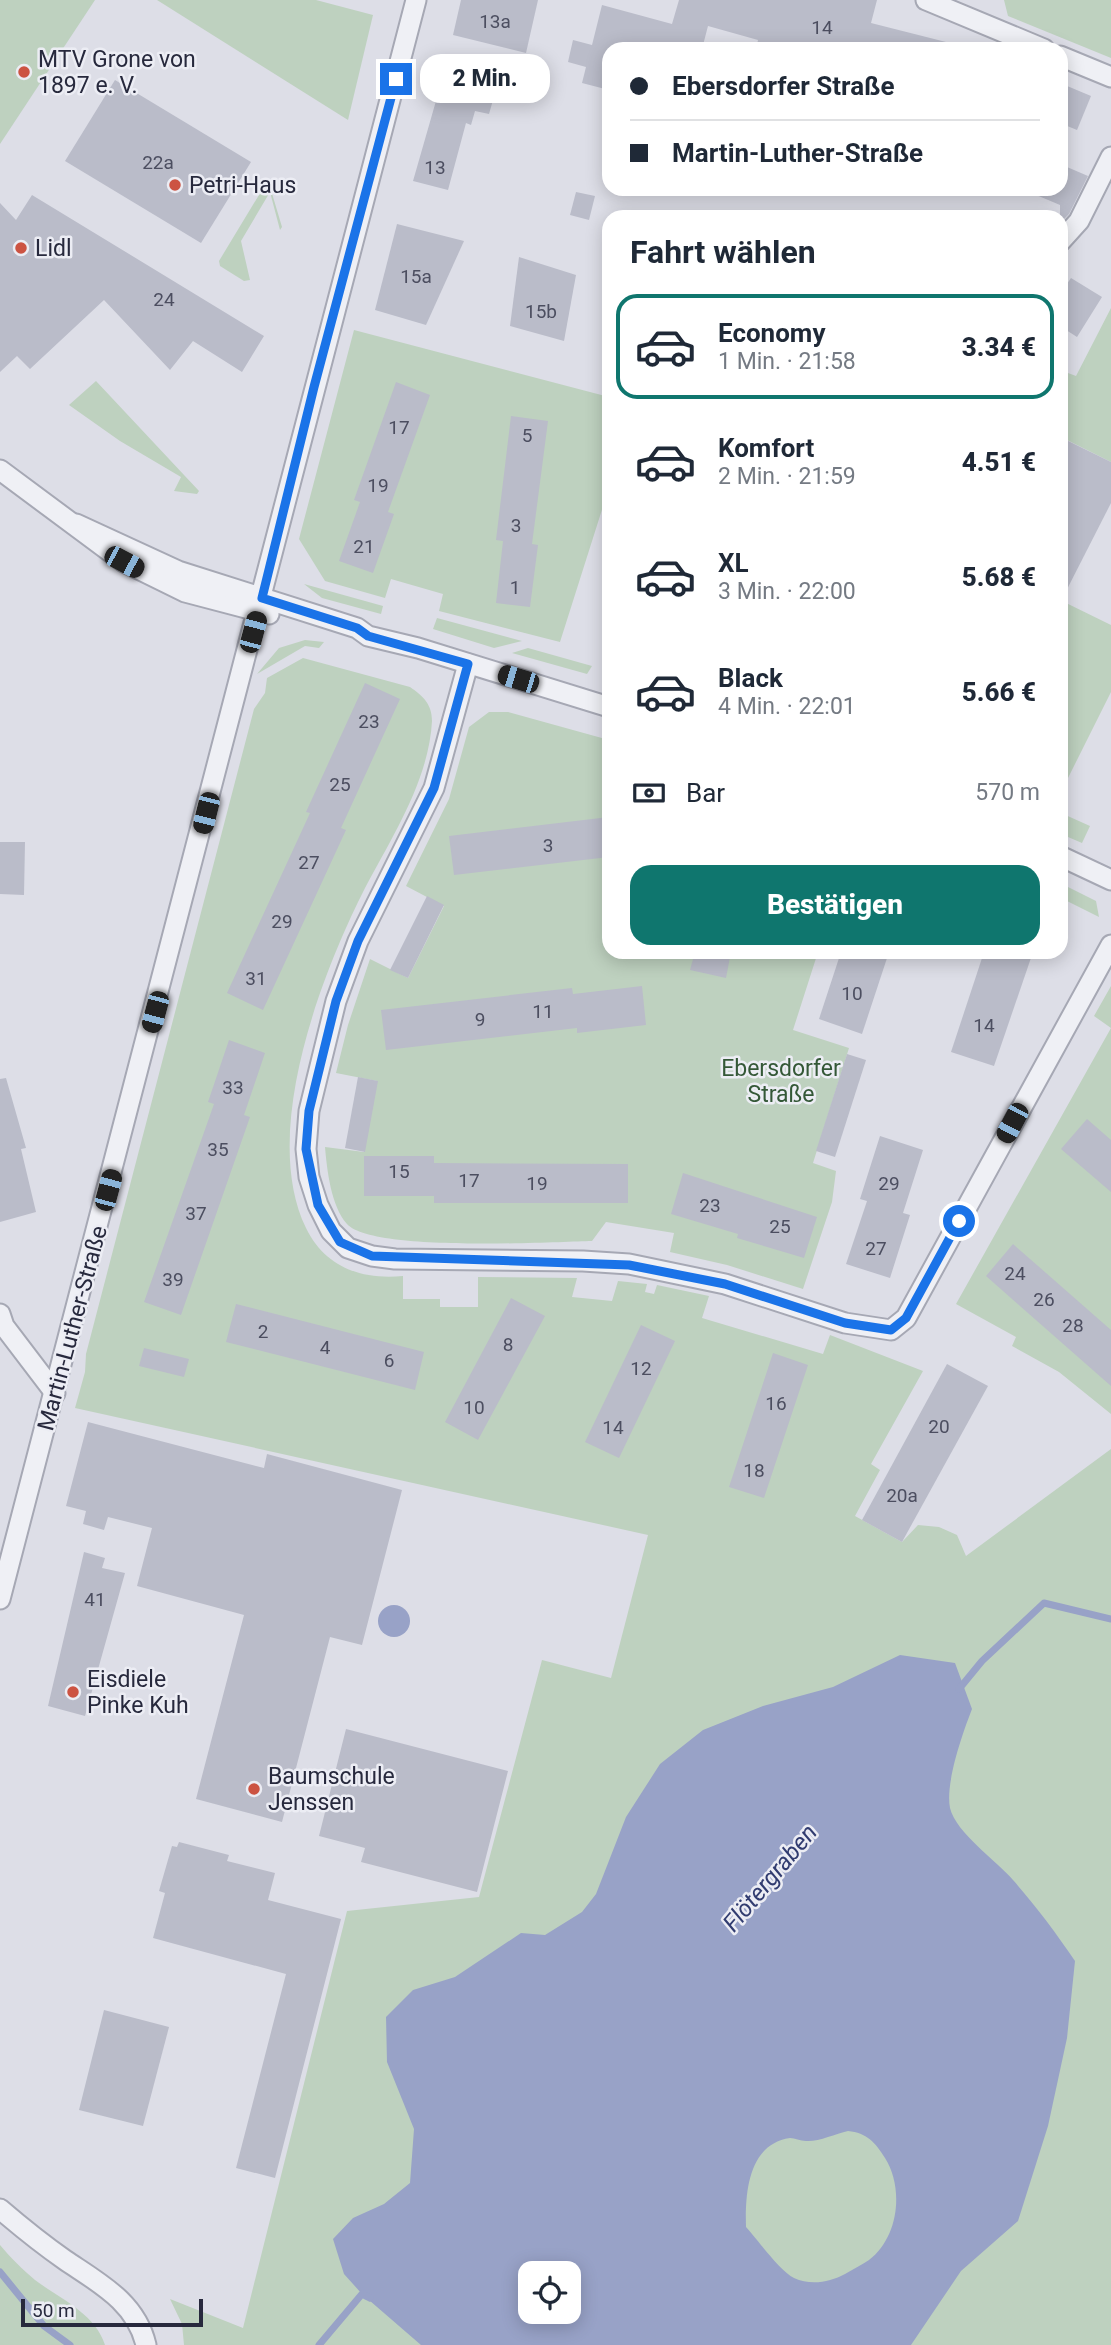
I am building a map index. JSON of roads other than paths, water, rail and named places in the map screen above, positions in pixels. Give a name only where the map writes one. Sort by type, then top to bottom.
[{"type":"street","name":"Martin-Luther-Straße","points":[[0,1599],[261,605],[314,387],[416,0]]},
{"type":"street","points":[[926,0],[1027,42]]},
{"type":"street","points":[[1068,59],[1111,77]]},
{"type":"street","points":[[1068,233],[1079,221],[1111,157]]},
{"type":"street","points":[[0,470],[76,524],[178,571],[261,605],[356,638],[368,636],[602,704]]},
{"type":"street","points":[[468,664],[434,788],[358,941],[339,991],[309,1111],[306,1149],[309,1177],[318,1205],[331,1231],[348,1248],[372,1256],[395,1259],[583,1261],[663,1269],[725,1284],[845,1323],[891,1330],[906,1318],[1111,945]]},
{"type":"street","points":[[1068,860],[1111,880]]},
{"type":"street","points":[[0,1314],[4,1326],[55,1393]]},
{"type":"street","points":[[0,2209],[64,2259],[110,2290],[128,2307],[146,2345]]},
{"type":"water","points":[[394,1605],[405,1610],[410,1621],[405,1632],[394,1637],[383,1632],[378,1621],[383,1610]]},
{"type":"water","points":[[900,1655],[955,1663],[972,1709],[950,1785],[950,1808],[968,1837],[1006,1872],[1046,1920],[1075,1961],[1067,2038],[1048,2126],[1018,2221],[961,2271],[911,2345],[421,2345],[362,2294],[344,2274],[333,2239],[353,2218],[384,2204],[410,2183],[414,2129],[387,2062],[386,2017],[413,1990],[455,1977],[521,1933],[545,1935],[582,1912],[596,1894],[626,1817],[660,1764],[703,1730],[763,1706],[833,1687]],"holes":[[[848,2131],[870,2139],[881,2152],[895,2183],[895,2212],[887,2239],[869,2260],[839,2277],[814,2282],[794,2278],[782,2269],[746,2227],[748,2186],[757,2160],[776,2142],[790,2138],[804,2141]]]},
{"type":"waterway","name":"Flötergraben","points":[[959,1689],[982,1661],[1044,1603],[1111,1619]]},
{"type":"waterway","name":"Flötergraben","points":[[0,2272],[44,2326],[70,2345]]},
{"type":"waterway","name":"Flötergraben","points":[[319,2345],[362,2294],[370,2298]]},
{"type":"place","name":"MTV Grone von 1897 e. V.","points":[[24,72]]},
{"type":"place","name":"Petri-Haus","points":[[175,185]]},
{"type":"place","name":"Lidl","points":[[21,248]]},
{"type":"place","name":"Eisdiele Pinke Kuh","points":[[73,1692]]},
{"type":"place","name":"Baumschule Jenssen","points":[[254,1789]]},
{"type":"park label","name":"Ebersdorfer Straße","points":[[781,1081]]}]
